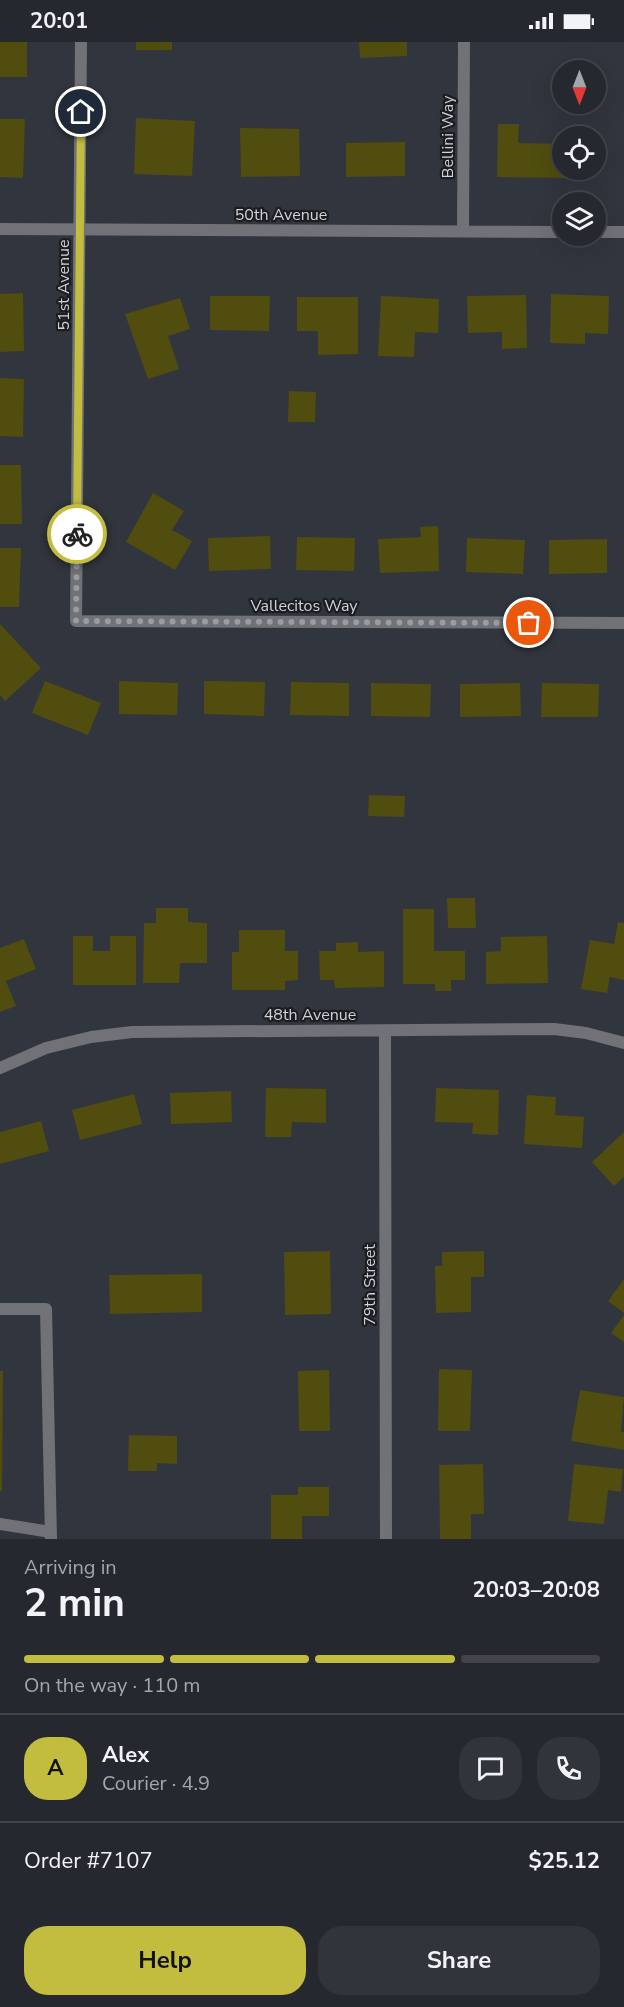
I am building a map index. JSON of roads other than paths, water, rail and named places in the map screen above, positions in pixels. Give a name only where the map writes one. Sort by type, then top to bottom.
[{"type":"street","name":"51st Avenue","points":[[77,527],[81,42]]},
{"type":"street","name":"Bellini Way","points":[[463,231],[464,42]]},
{"type":"street","name":"50th Avenue","points":[[0,229],[552,232]]},
{"type":"street","points":[[606,232],[624,232]]},
{"type":"street","name":"Vallecitos Way","points":[[77,527],[76,621],[624,623]]},
{"type":"street","name":"48th Avenue","points":[[0,1068],[46,1048],[91,1037],[132,1032],[554,1029],[586,1033],[624,1043]]},
{"type":"street","name":"79th Street","points":[[385,1030],[386,1539]]},
{"type":"street","points":[[0,1309],[46,1309],[51,1536],[0,1524]]}]
